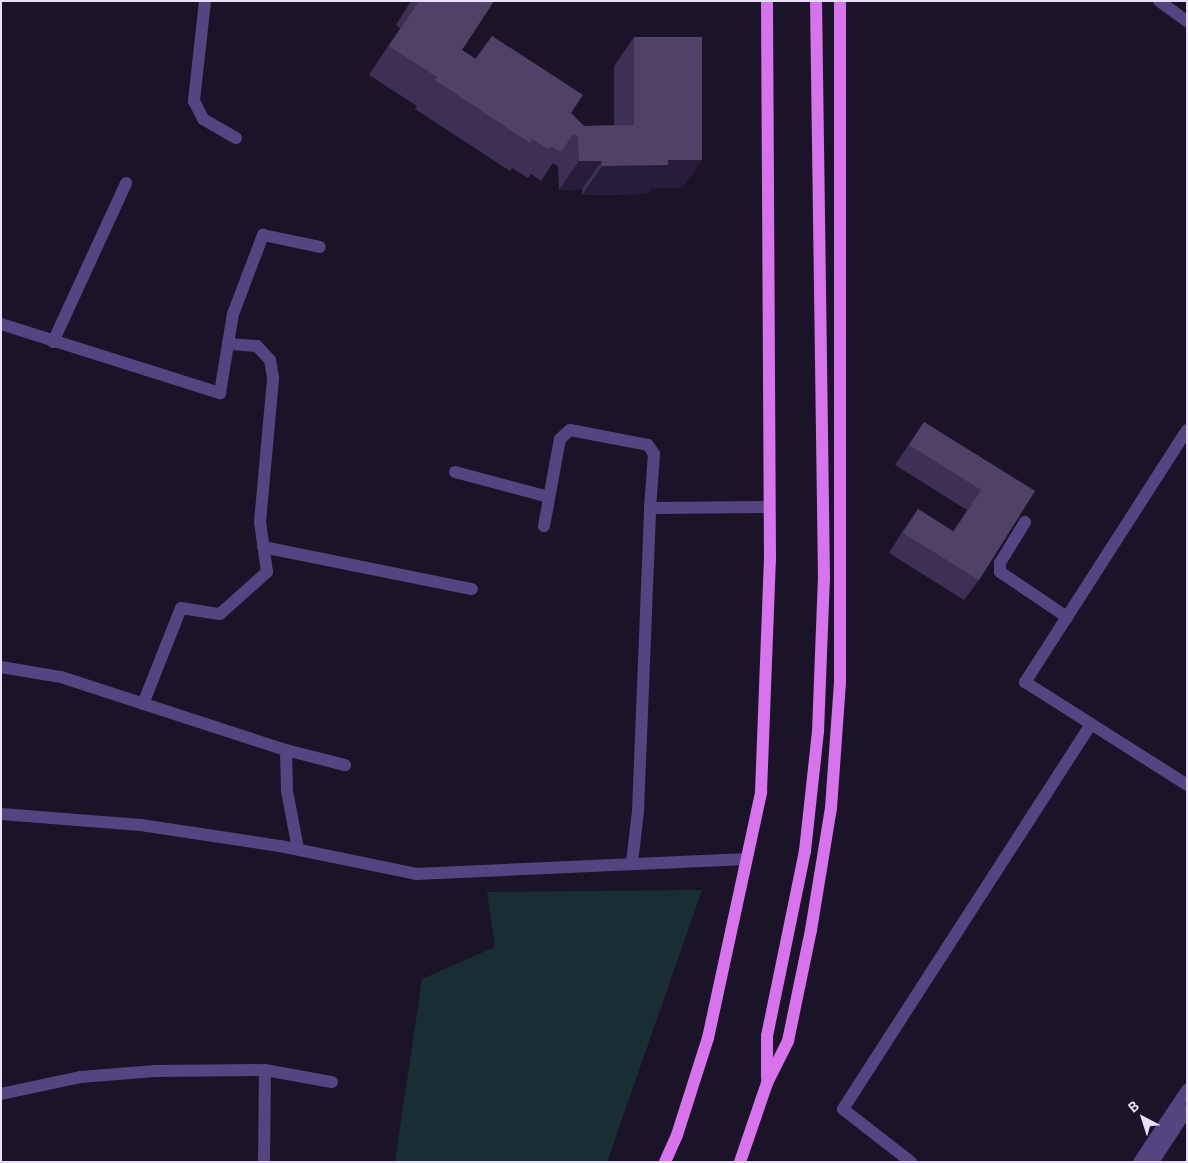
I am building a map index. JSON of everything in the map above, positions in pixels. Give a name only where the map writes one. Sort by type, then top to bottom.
[{"type":"main road","points":[[667,1161],[708,1038],[761,792],[770,559],[768,507],[767,1]]},
{"type":"main road","points":[[767,1084],[767,1036],[805,851],[818,732],[824,579],[816,1]]},
{"type":"main road","points":[[740,1162],[767,1084],[788,1041],[811,930],[831,808],[840,681],[840,1]]},
{"type":"street","points":[[205,1],[194,101],[203,119],[236,138]]},
{"type":"street","points":[[1159,1],[1187,21]]},
{"type":"street","points":[[53,342],[126,183]]},
{"type":"street","points":[[1,324],[53,342],[220,393],[230,344],[233,314],[263,235],[320,247]]},
{"type":"street","points":[[143,704],[181,608],[220,614],[267,572],[260,522],[274,378],[270,360],[257,346],[230,344]]},
{"type":"street","points":[[544,526],[560,439],[570,430],[648,445],[654,454],[650,508],[638,811],[632,863]]},
{"type":"street","points":[[1187,430],[1025,682],[1187,785]]},
{"type":"street","points":[[455,472],[549,497]]},
{"type":"street","points":[[650,508],[768,507]]},
{"type":"street","points":[[1025,522],[1000,563],[1000,572],[1067,617]]},
{"type":"street","points":[[263,547],[472,589]]},
{"type":"street","points":[[1,667],[61,677],[286,750],[345,765]]},
{"type":"street","points":[[911,1162],[844,1110],[1091,724]]},
{"type":"street","points":[[286,750],[287,790],[298,850]]},
{"type":"street","points":[[1,814],[141,825],[298,850],[416,874],[487,873],[632,863],[747,859]]},
{"type":"street","points":[[1,1094],[81,1077],[155,1071],[265,1070],[332,1082]]},
{"type":"street","points":[[264,1162],[265,1070]]},
{"type":"street","points":[[1139,1162],[1187,1090]]},
{"type":"street","points":[[1153,1162],[1187,1110]]},
{"type":"green space","points":[[702,890],[607,1162],[395,1162],[422,979],[495,947],[487,892]]},
{"type":"building","points":[[419,1],[494,1],[462,50],[476,59],[492,36],[583,95],[571,113],[584,126],[634,125],[634,37],[702,37],[702,160],[668,160],[668,165],[602,166],[602,161],[579,161],[578,137],[573,134],[561,152],[551,146],[548,149],[532,139],[530,143],[435,80],[437,77],[389,46]]},
{"type":"building","points":[[924,422],[1035,491],[979,580],[903,533],[918,509],[954,532],[981,490],[909,445]]}]
